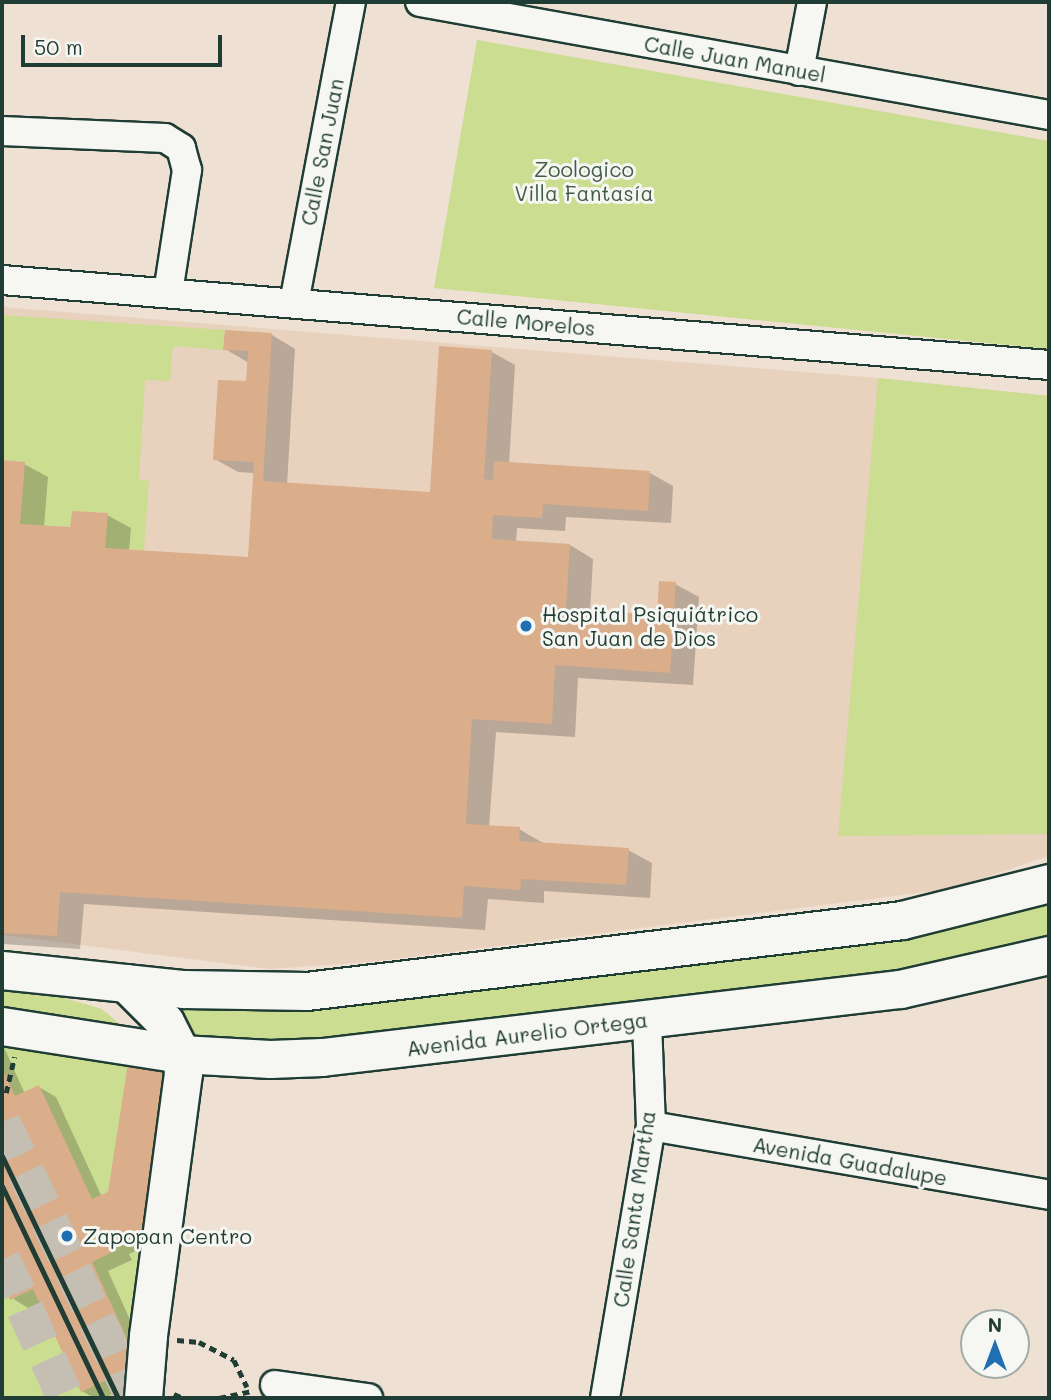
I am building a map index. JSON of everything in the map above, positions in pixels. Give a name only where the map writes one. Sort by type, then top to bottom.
[{"type":"main road","points":[[2,970],[184,989],[306,992],[902,920],[1049,883]]},
{"type":"main road","name":"Avenida Aurelio Ortega","points":[[5,1038],[181,1054],[270,1059],[322,1057],[900,989],[1049,955]]},
{"type":"main road","points":[[126,984],[165,1022],[181,1054],[183,1073],[148,1336],[143,1398]]},
{"type":"street","name":"Calle San Juan","points":[[293,303],[351,2]]},
{"type":"street","name":"Calle Juan Manuel","points":[[420,2],[1049,115]]},
{"type":"street","points":[[799,71],[812,2]]},
{"type":"street","points":[[2,131],[165,138],[181,148],[187,170],[168,293]]},
{"type":"street","name":"Calle Morelos","points":[[2,280],[1049,365]]},
{"type":"street","name":"Calle Santa Martha","points":[[605,1398],[651,1126],[647,1020]]},
{"type":"street","name":"Avenida Guadalupe","points":[[651,1126],[1049,1195]]},
{"type":"street","points":[[262,1388],[368,1398]]},
{"type":"path","points":[[5,1038],[15,1055],[6,1093]]},
{"type":"path","points":[[148,1336],[199,1342],[234,1360],[262,1388]]},
{"type":"shaded area","name":"Hospital Psiquiátrico San Juan de Dios","points":[[2,307],[878,378],[1049,396],[1049,856],[950,889],[370,962],[270,969],[2,935]]},
{"type":"green space","name":"Zoologico Villa Fantasía","points":[[477,40],[1049,141],[1049,349],[434,288]]},
{"type":"green space","points":[[2,315],[225,330],[223,350],[173,346],[170,381],[145,380],[139,480],[149,481],[144,550],[105,548],[108,513],[72,511],[70,527],[20,524],[25,462],[2,460]]},
{"type":"green space","points":[[878,378],[1049,396],[1049,834],[838,836]]},
{"type":"green space","points":[[1049,893],[1049,947],[911,980],[199,1053],[172,1006]]},
{"type":"green space","points":[[2,988],[54,995],[102,1009],[129,1032],[2,1017]]},
{"type":"green space","points":[[2,1038],[171,1063],[126,1398],[2,1398]]},
{"type":"building","points":[[225,330],[272,333],[263,481],[430,492],[439,346],[492,350],[484,479],[493,480],[494,461],[650,471],[648,511],[543,504],[542,518],[493,515],[492,539],[570,544],[566,609],[657,615],[659,581],[676,582],[670,673],[555,665],[552,724],[472,719],[466,824],[520,827],[519,841],[629,848],[626,885],[521,879],[520,890],[464,886],[462,918],[60,892],[57,936],[2,933],[2,460],[25,462],[20,524],[70,527],[72,511],[108,513],[105,548],[248,557],[254,462],[213,460],[218,380],[246,381],[248,351],[223,350]]},
{"type":"building","name":"Zapopan Centro","points":[[128,1063],[174,1070],[150,1228],[114,1244],[117,1250],[92,1262],[139,1365],[81,1392],[33,1289],[10,1300],[2,1281],[2,1068],[15,1096],[39,1085],[92,1199],[108,1192]]},
{"type":"tunnel","points":[[2,1122],[134,1398]]},
{"type":"tunnel","points":[[2,1259],[66,1398]]},
{"type":"railway","points":[[2,1156],[118,1398]]},
{"type":"railway","points":[[2,1186],[103,1398]]},
{"type":"place","name":"Hospital Psiquiátrico San Juan de Dios","points":[[526,626]]},
{"type":"place","name":"Zapopan Centro","points":[[67,1236]]}]
